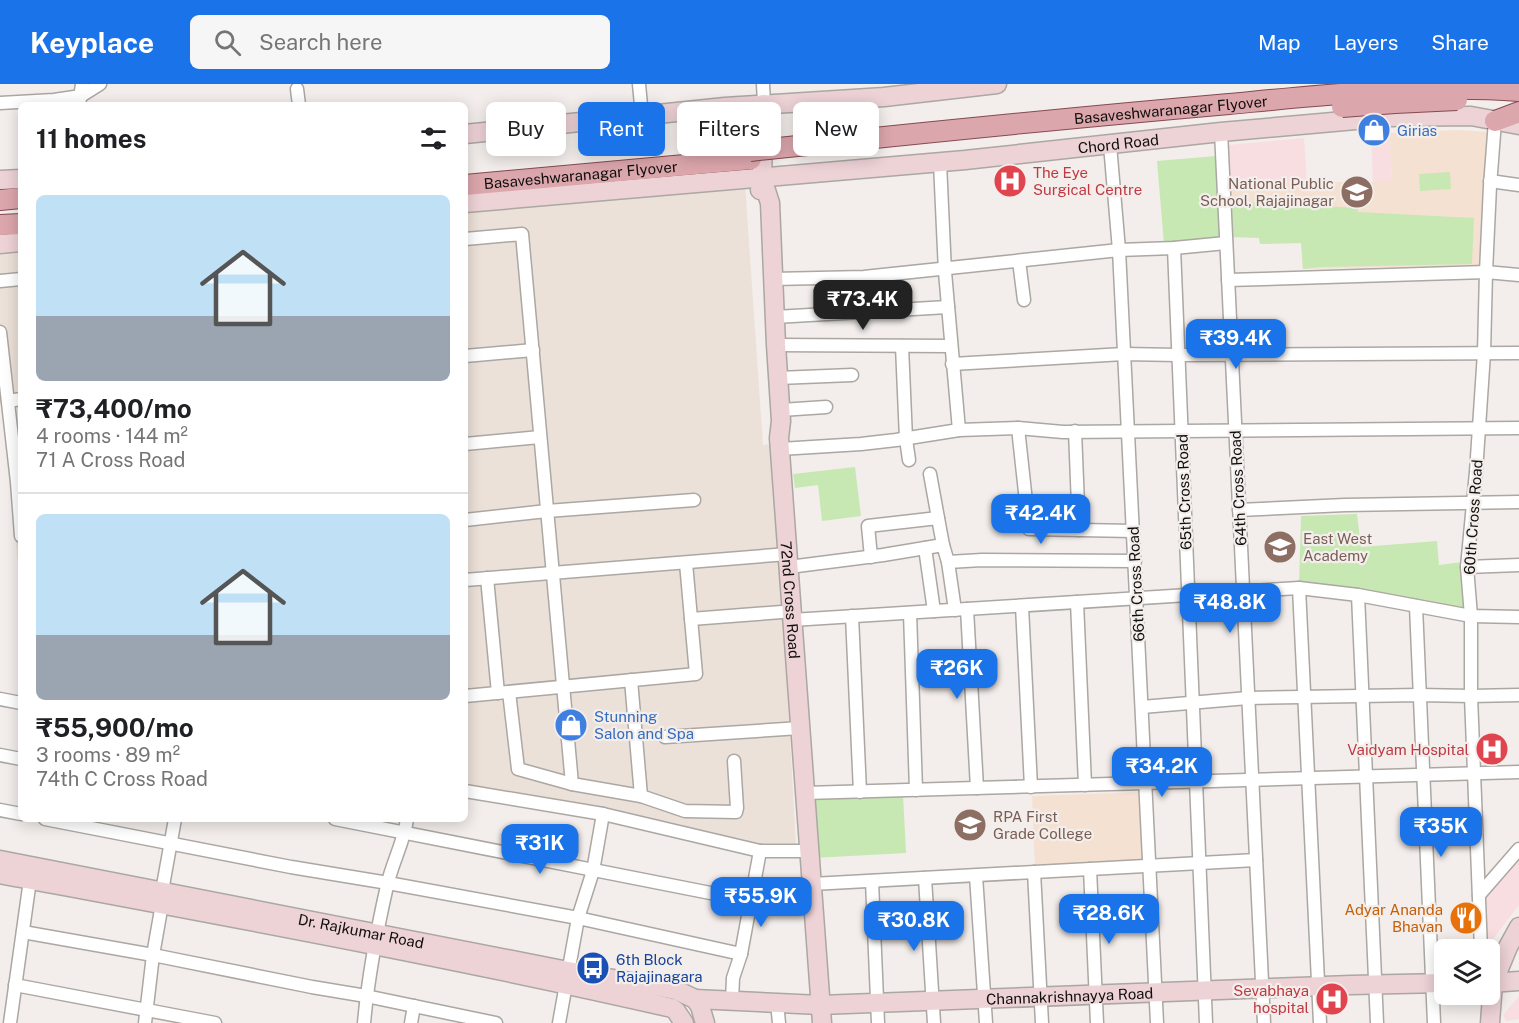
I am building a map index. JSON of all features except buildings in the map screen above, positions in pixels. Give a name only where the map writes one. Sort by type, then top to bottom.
[{"type":"main road","name":"Basaveshwaranagar Flyover","points":[[781,152],[1106,115],[1418,87],[1519,91]]},
{"type":"main road","name":"Basaveshwaranagar Flyover","points":[[781,153],[1395,103],[1450,100],[1519,104]]},
{"type":"main road","points":[[1495,121],[1519,112]]},
{"type":"main road","name":"Basaveshwaranagar Flyover","points":[[468,174],[727,156]]},
{"type":"main road","name":"Basaveshwaranagar Flyover","points":[[468,185],[741,156]]},
{"type":"main road","points":[[0,200],[18,198]]},
{"type":"main road","points":[[0,212],[18,211]]},
{"type":"main road","points":[[0,225],[18,224]]},
{"type":"street","points":[[0,103],[54,100],[81,95],[100,84]]},
{"type":"street","points":[[639,84],[641,102]]},
{"type":"street","points":[[763,84],[764,102]]},
{"type":"street","points":[[781,104],[884,97],[997,84]]},
{"type":"street","points":[[1389,84],[1389,117]]},
{"type":"street","points":[[297,89],[298,102]]},
{"type":"street","name":"Chord Road","points":[[468,203],[940,163],[1221,132],[1389,117],[1471,117],[1519,125]]},
{"type":"street","name":"60th Cross Road","points":[[1481,939],[1467,567],[1474,502],[1484,353],[1490,181],[1495,121]]},
{"type":"street","points":[[468,134],[578,123]]},
{"type":"street","name":"64th Cross Road","points":[[1221,132],[1264,1023]]},
{"type":"street","name":"66th Cross Road","points":[[1110,145],[1119,250],[1157,1023]]},
{"type":"street","points":[[763,156],[758,203],[779,428]]},
{"type":"street","points":[[940,163],[945,268],[959,430]]},
{"type":"street","name":"72nd Cross Road","points":[[762,178],[770,203],[779,428],[788,561],[787,616],[800,728],[821,1014]]},
{"type":"street","points":[[0,180],[18,179]]},
{"type":"street","points":[[1490,181],[1519,185]]},
{"type":"street","points":[[468,239],[522,234],[572,784]]},
{"type":"street","points":[[0,244],[18,242]]},
{"type":"street","points":[[773,279],[864,276],[1119,250],[1174,249],[1226,243]]},
{"type":"street","name":"65th Cross Road","points":[[1174,249],[1206,1023]]},
{"type":"street","points":[[1019,261],[1024,300]]},
{"type":"street","points":[[1228,280],[1486,272],[1519,275]]},
{"type":"street","points":[[0,281],[18,279]]},
{"type":"street","points":[[775,317],[948,307]]},
{"type":"street","points":[[0,332],[18,475]]},
{"type":"street","points":[[776,345],[951,346]]},
{"type":"street","points":[[903,346],[906,439],[909,460]]},
{"type":"street","points":[[468,356],[533,350]]},
{"type":"street","points":[[952,364],[1124,354],[1519,353]]},
{"type":"street","points":[[778,378],[852,375]]},
{"type":"street","points":[[8,401],[18,399]]},
{"type":"street","points":[[779,428],[826,406]]},
{"type":"street","points":[[779,428],[861,444],[959,430],[1018,428],[1075,431],[1519,428]]},
{"type":"street","points":[[1018,428],[1029,528],[1133,531]]},
{"type":"street","points":[[1075,431],[1079,530]]},
{"type":"street","points":[[468,444],[540,437]]},
{"type":"street","points":[[930,474],[943,545],[961,610],[977,788]]},
{"type":"street","points":[[468,520],[694,500]]},
{"type":"street","points":[[1239,510],[1345,505],[1519,502]]},
{"type":"street","points":[[871,557],[868,526],[938,518]]},
{"type":"street","points":[[468,580],[751,557],[788,561],[871,557],[943,545]]},
{"type":"street","points":[[925,548],[934,611]]},
{"type":"street","points":[[948,562],[982,560],[1134,561]]},
{"type":"street","points":[[468,696],[696,674],[686,563]]},
{"type":"street","points":[[1467,567],[1519,564]]},
{"type":"street","points":[[487,578],[503,692],[518,769],[572,784],[641,796],[686,811],[736,812],[734,761]]},
{"type":"street","points":[[1299,588],[1320,1023]]},
{"type":"street","points":[[691,619],[852,616],[1299,588],[1358,595],[1470,616],[1519,617]]},
{"type":"street","points":[[1358,595],[1377,1023]]},
{"type":"street","points":[[1077,602],[1085,785]]},
{"type":"street","points":[[1022,606],[1030,787]]},
{"type":"street","points":[[1416,606],[1423,775],[1435,939]]},
{"type":"street","points":[[910,613],[916,790]]},
{"type":"street","points":[[852,616],[860,792]]},
{"type":"street","points":[[631,680],[641,796]]},
{"type":"street","points":[[1142,706],[1248,698],[1519,695]]},
{"type":"street","points":[[0,699],[18,702]]},
{"type":"street","points":[[665,737],[800,728]]},
{"type":"street","points":[[0,755],[18,758]]},
{"type":"street","points":[[805,794],[1519,771]]},
{"type":"street","points":[[468,792],[603,814],[760,851],[809,851]]},
{"type":"street","points":[[0,810],[18,813]]},
{"type":"street","points":[[559,1023],[578,918],[593,871],[603,814]]},
{"type":"street","points":[[61,822],[291,867],[578,918],[741,954]]},
{"type":"street","points":[[145,1017],[174,822]]},
{"type":"street","points":[[351,822],[751,901]]},
{"type":"street","points":[[364,1023],[366,996],[387,883],[407,822]]},
{"type":"street","points":[[1479,895],[1519,849]]},
{"type":"street","points":[[732,1001],[733,978],[741,954],[760,851]]},
{"type":"street","name":"Dr. Rajkumar Road","points":[[0,860],[162,897],[567,978],[672,1008],[680,1017]]},
{"type":"street","points":[[812,884],[1256,861]]},
{"type":"street","points":[[1090,869],[1097,1023]]},
{"type":"street","points":[[1034,872],[1042,1023]]},
{"type":"street","name":"Dr. Rajkumar Road","points":[[0,874],[162,897]]},
{"type":"street","points":[[976,876],[986,1023]]},
{"type":"street","points":[[925,878],[934,1023]]},
{"type":"street","points":[[10,1023],[30,880]]},
{"type":"street","points":[[872,881],[878,1023]]},
{"type":"street","points":[[1499,939],[1519,912]]},
{"type":"street","points":[[1500,961],[1519,927]]},
{"type":"street","points":[[23,932],[366,996],[465,1020],[496,1023]]},
{"type":"street","name":"Dr. Rajkumar Road","points":[[567,978],[676,990],[695,999]]},
{"type":"street","points":[[1500,982],[1519,981]]},
{"type":"street","name":"Channakrishnayya Road","points":[[695,999],[777,1003],[821,1014],[877,1003],[1434,983]]},
{"type":"street","points":[[15,986],[145,1017],[216,1023]]},
{"type":"street","points":[[680,1017],[695,999],[700,1006],[705,1023]]},
{"type":"street","points":[[777,1003],[779,1023]]},
{"type":"street","points":[[1434,1023],[1436,1005]]},
{"type":"street","points":[[1482,1023],[1485,1005]]},
{"type":"street","points":[[1490,1005],[1490,1023]]},
{"type":"street","points":[[411,1023],[414,1006]]},
{"type":"shaded area","name":"National Public School, Rajajinagar","points":[[1457,130],[1488,132],[1480,265],[1303,269],[1301,243],[1260,244],[1259,238],[1232,237],[1230,182],[1392,182],[1389,133]]},
{"type":"shaded area","points":[[1389,133],[1392,182],[1373,182],[1371,134]]},
{"type":"shaded area","points":[[1304,138],[1307,182],[1230,182],[1227,145]]},
{"type":"shaded area","points":[[745,184],[763,445],[773,444],[777,487],[796,849],[769,849],[468,789],[468,209]]},
{"type":"shaded area","points":[[18,253],[18,565],[0,374],[0,255]]},
{"type":"shaded area","points":[[1146,792],[1149,864],[1035,868],[1032,796]]},
{"type":"shaded area","points":[[1519,851],[1519,905],[1493,939],[1487,939],[1485,893]]},
{"type":"shaded area","points":[[1519,996],[1519,1019],[1506,1021],[1503,1015]]},
{"type":"green space","points":[[1216,156],[1223,239],[1164,244],[1157,161]]},
{"type":"green space","points":[[1450,172],[1451,189],[1420,191],[1419,174]]},
{"type":"green space","points":[[1231,201],[1358,208],[1358,212],[1474,218],[1472,264],[1303,269],[1301,243],[1260,244],[1259,238],[1232,237]]},
{"type":"green space","points":[[855,467],[861,516],[822,521],[818,485],[795,488],[793,474]]},
{"type":"green space","points":[[1357,514],[1361,547],[1437,541],[1439,565],[1462,562],[1466,610],[1299,585],[1301,516]]},
{"type":"green space","points":[[903,794],[906,853],[813,858],[810,799]]},
{"type":"place","name":"Girias","points":[[1374,130]]},
{"type":"place","name":"The Eye Surgical Centre","points":[[1010,181]]},
{"type":"place","name":"National Public School, Rajajinagar","points":[[1357,192]]},
{"type":"place","name":"East West Academy","points":[[1280,547]]},
{"type":"place","name":"Stunning Salon and Spa","points":[[571,725]]},
{"type":"place","name":"Vaidyam Hospital","points":[[1492,749]]},
{"type":"place","name":"RPA First Grade College","points":[[970,825]]},
{"type":"place","name":"Adyar Ananda Bhavan","points":[[1466,918]]},
{"type":"place","name":"6th Block Rajajinagara","points":[[593,968]]},
{"type":"place","name":"Sevabhaya hospital","points":[[1332,999]]}]
